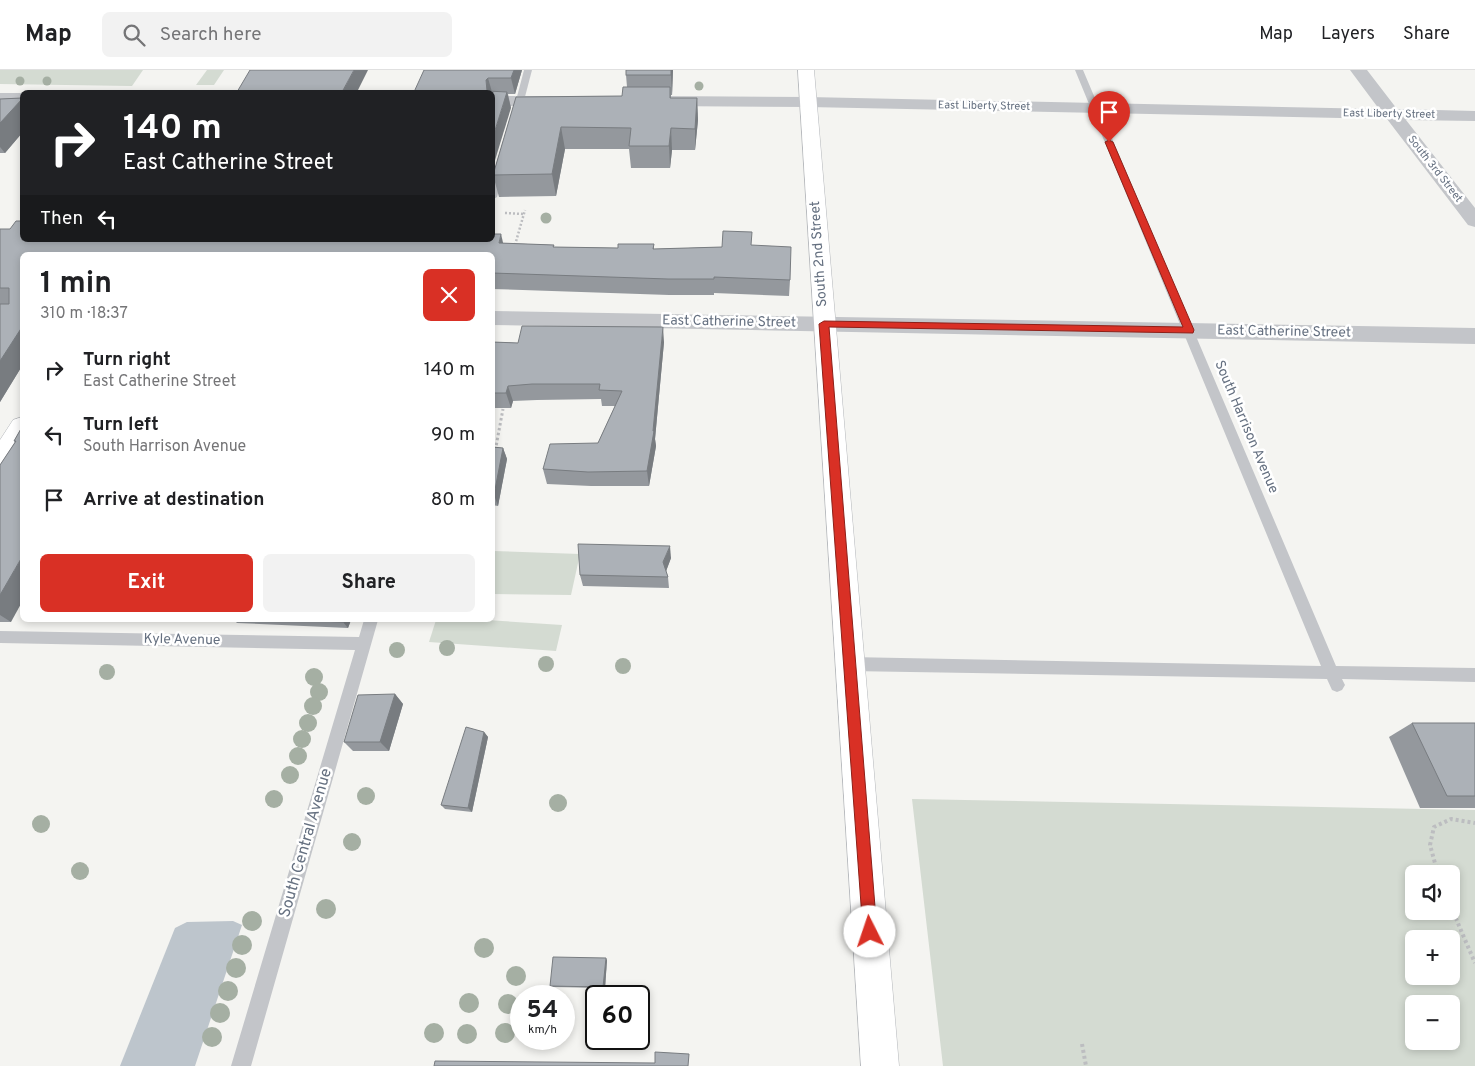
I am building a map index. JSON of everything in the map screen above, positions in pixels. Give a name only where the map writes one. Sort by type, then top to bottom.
[{"type":"main road","name":"South 2nd Street","points":[[806,70],[880,1066]]},
{"type":"main road","points":[[0,461],[20,429]]},
{"type":"street","name":"South 3rd Street","points":[[1358,70],[1475,221]]},
{"type":"street","points":[[0,98],[20,98]]},
{"type":"street","points":[[495,101],[570,101]]},
{"type":"street","name":"East Liberty Street","points":[[639,101],[808,102],[1475,116]]},
{"type":"street","name":"East Catherine Street","points":[[495,318],[1475,336]]},
{"type":"lane","points":[[513,124],[528,70]]},
{"type":"lane","name":"South Harrison Avenue","points":[[1080,70],[1335,678]]},
{"type":"lane","points":[[495,187],[503,161]]},
{"type":"lane","name":"South Central Avenue","points":[[241,1066],[370,622]]},
{"type":"lane","name":"Kyle Avenue","points":[[0,637],[364,644]]},
{"type":"lane","points":[[849,664],[1335,678],[1475,675]]},
{"type":"path","points":[[500,213],[525,212],[514,249]]},
{"type":"path","points":[[495,452],[503,409]]},
{"type":"path","points":[[1435,865],[1430,845],[1434,827],[1451,819],[1475,823]]},
{"type":"path","points":[[1457,920],[1475,963]]},
{"type":"path","points":[[1082,1044],[1086,1066]]},
{"type":"shaded area","points":[[0,70],[143,70],[132,86],[0,84]]},
{"type":"shaded area","points":[[207,70],[224,70],[214,85],[196,85]]},
{"type":"shaded area","points":[[495,551],[580,554],[571,595],[495,594]]},
{"type":"shaded area","points":[[495,621],[562,625],[556,651],[429,642],[435,622]]},
{"type":"shaded area","points":[[912,799],[1475,810],[1475,1066],[943,1066]]},
{"type":"shaded area","points":[[233,921],[242,925],[195,1066],[120,1066],[175,928],[187,922]]},
{"type":"building","points":[[250,70],[354,70],[343,90],[238,90]]},
{"type":"building","points":[[424,70],[514,70],[511,78],[488,78],[486,80],[487,90],[415,90]]},
{"type":"building","points":[[626,70],[671,70],[671,75],[626,75]]},
{"type":"building","points":[[623,87],[670,87],[670,98],[697,98],[695,129],[671,128],[669,146],[629,146],[631,128],[561,127],[552,174],[495,175],[495,168],[516,97],[622,96]]},
{"type":"building","points":[[495,91],[507,92],[495,130]]},
{"type":"building","points":[[20,98],[20,101],[0,123],[0,99]]},
{"type":"building","points":[[16,221],[20,221],[20,242],[495,242],[495,234],[501,234],[499,243],[554,245],[553,247],[618,248],[618,244],[654,244],[653,249],[722,247],[723,231],[752,232],[751,245],[791,247],[790,280],[714,277],[714,279],[668,279],[495,273],[495,252],[20,252],[20,330],[0,361],[0,304],[9,304],[9,288],[0,288],[0,229],[10,229]]},
{"type":"building","points":[[522,326],[663,327],[654,431],[647,471],[588,472],[543,469],[550,444],[598,443],[622,391],[599,390],[600,384],[532,384],[508,386],[506,393],[495,393],[495,342],[518,343]]},
{"type":"building","points":[[20,430],[20,560],[0,595],[0,465],[16,441],[14,441]]},
{"type":"building","points":[[495,447],[503,448],[495,490]]},
{"type":"building","points":[[578,544],[670,546],[663,562],[668,577],[580,575]]},
{"type":"building","points":[[395,694],[380,742],[344,742],[358,695]]},
{"type":"building","points":[[1412,723],[1475,723],[1475,796],[1447,796]]},
{"type":"building","points":[[466,727],[484,732],[468,808],[441,805]]},
{"type":"building","points":[[553,957],[606,958],[603,985],[585,985],[585,987],[550,985]]},
{"type":"building","points":[[655,1052],[689,1054],[688,1066],[434,1066],[435,1061],[655,1063]]},
{"type":"route","points":[[870,932],[824,324],[1190,330],[1109,142]]}]
